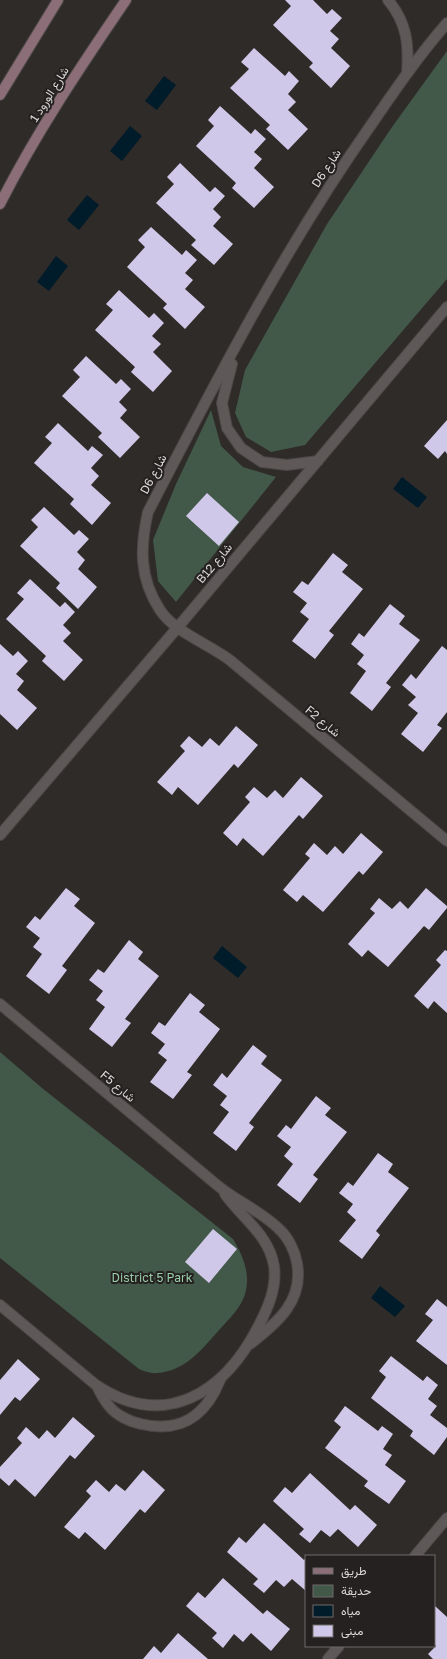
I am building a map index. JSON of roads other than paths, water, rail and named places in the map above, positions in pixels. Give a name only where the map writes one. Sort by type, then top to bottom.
[{"type":"street","points":[[0,95],[58,0]]},
{"type":"street","name":"شارع الورود 1","points":[[0,204],[15,174],[56,106],[126,0]]},
{"type":"street","points":[[388,0],[394,7],[403,25],[409,49],[407,73]]},
{"type":"street","name":"D6 شارع","points":[[178,627],[161,612],[148,589],[143,563],[142,537],[148,512],[276,272],[355,148],[407,73],[447,23]]},
{"type":"street","name":"B12 شارع","points":[[0,835],[178,627],[447,306]]},
{"type":"street","name":"D6 شارع","points":[[241,336],[227,378],[222,403],[227,428],[241,448],[262,462],[287,465],[318,461]]},
{"type":"street","name":"F2 شارع","points":[[178,627],[230,660],[447,841]]},
{"type":"street","name":"F5 شارع","points":[[0,1004],[220,1187],[279,1229],[291,1244],[297,1262],[298,1282],[293,1301],[282,1316],[250,1344],[220,1378],[196,1396],[181,1402],[166,1405],[151,1406],[112,1396],[96,1385],[0,1305]]},
{"type":"street","name":"F5 شارع","points":[[220,1187],[233,1205],[256,1229],[268,1246],[274,1266],[274,1287],[268,1307],[250,1344]]},
{"type":"street","name":"F5 شارع","points":[[96,1385],[110,1407],[131,1422],[156,1428],[173,1426],[190,1419],[204,1408],[214,1394],[220,1378]]},
{"type":"street","points":[[416,1555],[447,1518]]},
{"type":"street","points":[[328,1659],[338,1647]]},
{"type":"water","points":[[164,76],[176,85],[157,110],[145,101]]},
{"type":"water","points":[[130,126],[142,136],[122,161],[110,151]]},
{"type":"water","points":[[87,195],[99,205],[79,230],[67,220]]},
{"type":"water","points":[[56,256],[68,266],[49,291],[37,282]]},
{"type":"water","points":[[402,477],[427,497],[418,508],[393,489]]},
{"type":"water","points":[[222,946],[247,967],[238,978],[213,958]]},
{"type":"water","points":[[380,1286],[405,1306],[395,1317],[371,1298]]},
{"type":"park label","name":"District 5 Park","points":[[152,1277]]}]
